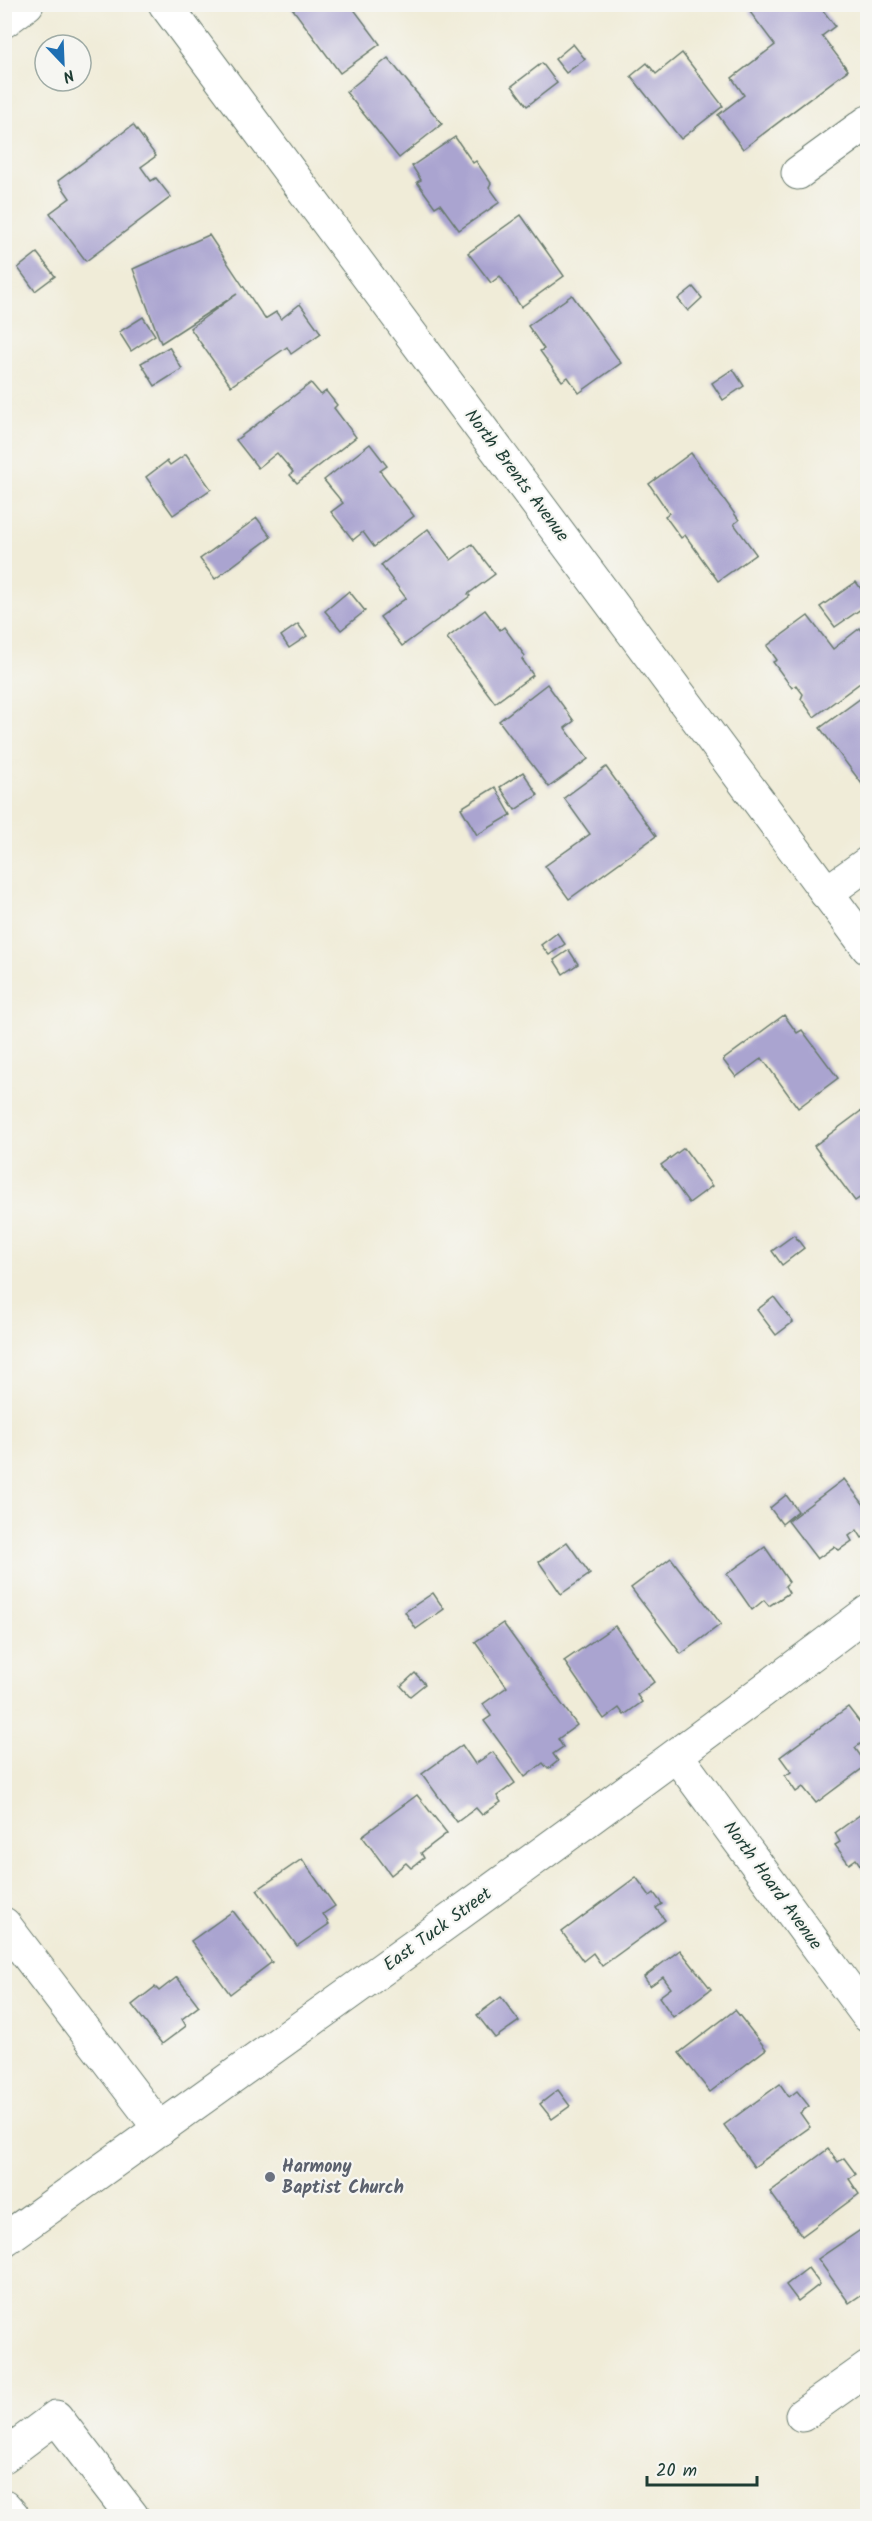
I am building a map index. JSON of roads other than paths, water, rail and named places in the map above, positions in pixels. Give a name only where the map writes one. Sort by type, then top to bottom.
[{"type":"street","points":[[4,21],[27,4]]},
{"type":"street","name":"North Brents Avenue","points":[[165,4],[867,948]]},
{"type":"street","points":[[798,173],[867,122]]},
{"type":"street","points":[[826,893],[867,863]]},
{"type":"street","name":"East Tuck Street","points":[[4,2240],[676,1756],[867,1612]]},
{"type":"street","name":"North Hoard Avenue","points":[[676,1756],[867,2016]]},
{"type":"street","points":[[4,1924],[159,2129]]},
{"type":"street","points":[[802,2415],[867,2368]]},
{"type":"street","points":[[4,2456],[56,2417],[132,2517]]},
{"type":"street","points":[[4,2506],[13,2517]]},
{"type":"place","name":"Harmony Baptist Church","points":[[270,2177]]}]
